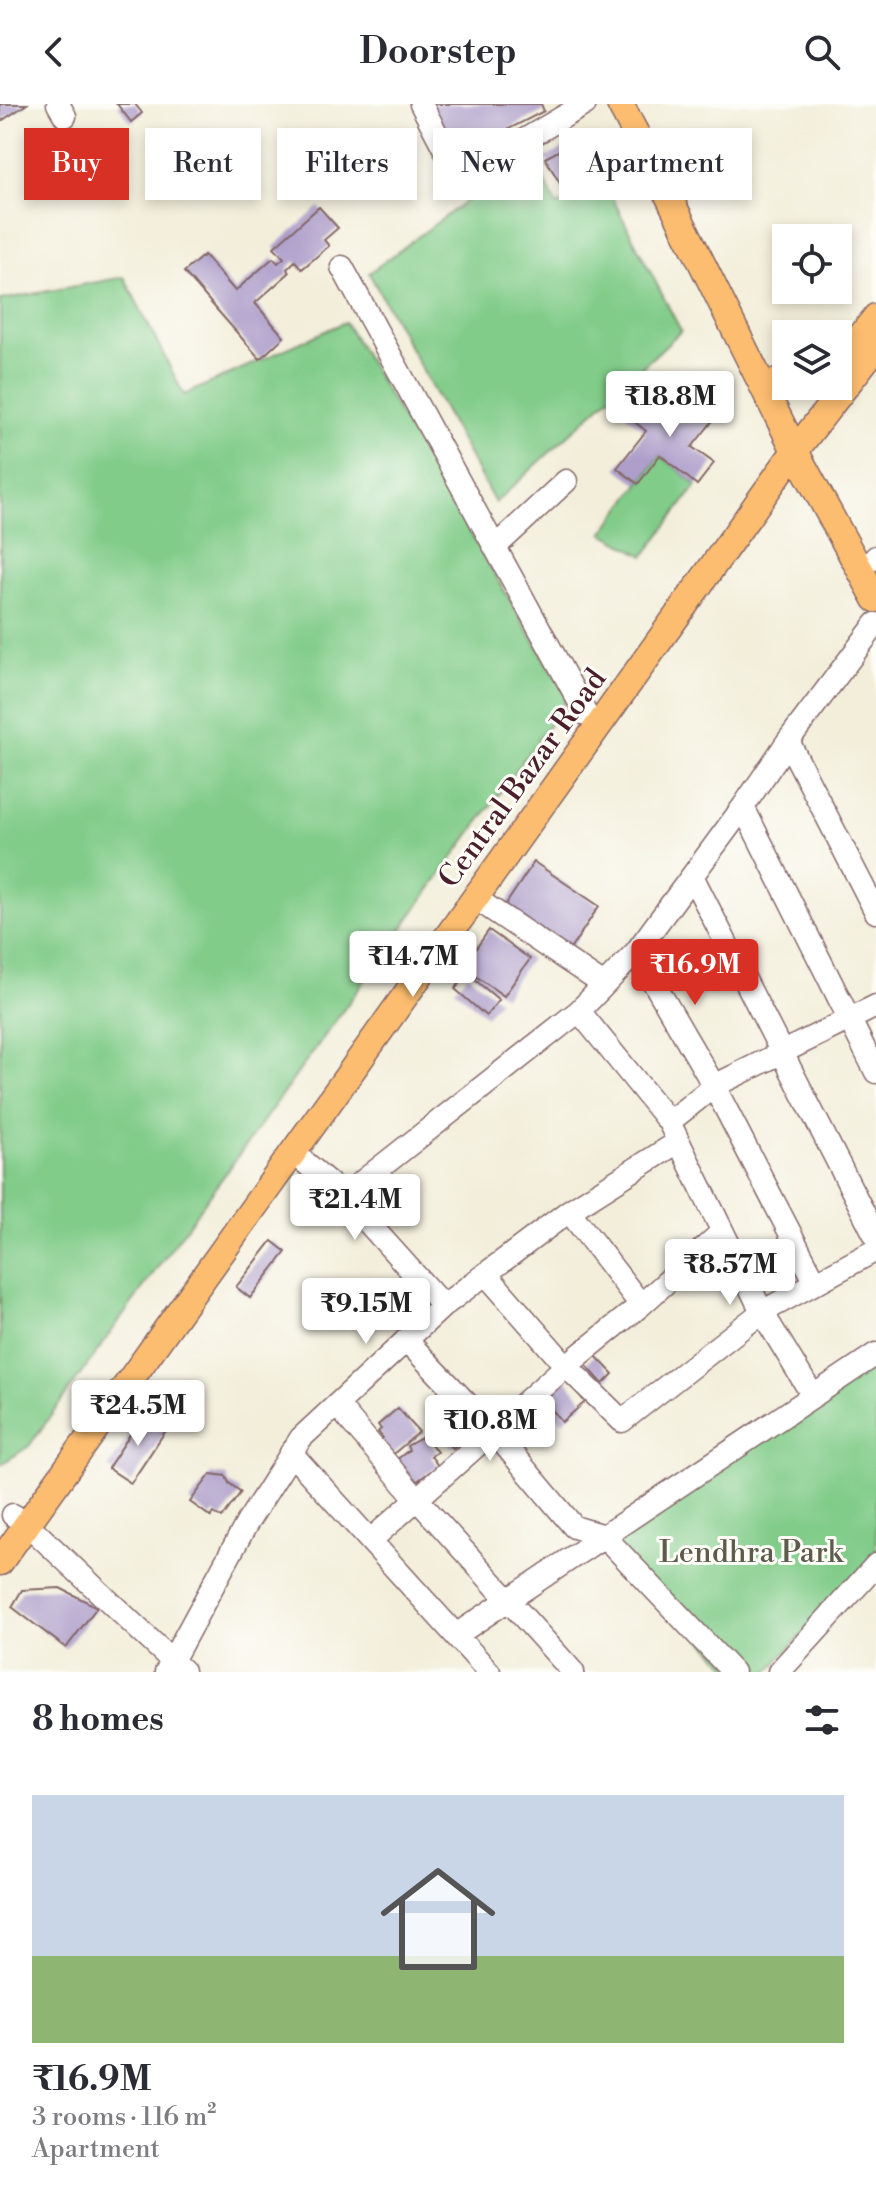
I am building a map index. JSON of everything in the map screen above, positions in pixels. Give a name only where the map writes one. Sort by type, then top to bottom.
[{"type":"main road","points":[[620,104],[796,436],[876,599]]},
{"type":"main road","points":[[635,104],[772,363]]},
{"type":"main road","points":[[852,348],[876,317]]},
{"type":"main road","name":"Central Bazar Road","points":[[0,1562],[13,1524],[586,714],[796,436],[876,347]]},
{"type":"main road","points":[[787,400],[796,436],[875,560]]},
{"type":"main road","name":"Central Bazar Road","points":[[13,1524],[293,1152],[475,898],[796,436],[812,400]]},
{"type":"street","points":[[421,104],[455,169],[461,174],[469,173],[561,110],[585,104]]},
{"type":"street","points":[[342,267],[586,714]]},
{"type":"street","points":[[495,547],[566,481]]},
{"type":"street","points":[[344,1196],[579,1011],[636,952],[876,624]]},
{"type":"street","points":[[788,741],[876,912]]},
{"type":"street","points":[[743,807],[876,1072]]},
{"type":"street","points":[[692,876],[876,1237]]},
{"type":"street","points":[[475,898],[604,985]]},
{"type":"street","points":[[636,952],[714,1086],[816,1283]]},
{"type":"street","points":[[13,1524],[175,1668],[247,1523],[301,1438],[443,1306],[674,1132],[714,1086],[876,1006]]},
{"type":"street","points":[[579,1011],[674,1132],[762,1312],[813,1396]]},
{"type":"street","points":[[293,1152],[344,1196],[443,1306]]},
{"type":"street","points":[[569,1211],[641,1305]]},
{"type":"street","points":[[371,1540],[722,1232]]},
{"type":"street","points":[[486,1274],[566,1366],[622,1421],[762,1312],[876,1250]]},
{"type":"street","points":[[406,1340],[493,1431],[574,1527],[604,1536],[733,1672]]},
{"type":"street","points":[[456,1635],[876,1354]]},
{"type":"street","points":[[337,1405],[573,1672]]},
{"type":"street","points":[[291,1453],[489,1672]]},
{"type":"street","points":[[779,1672],[876,1565]]},
{"type":"green space","points":[[543,177],[557,206],[569,200],[613,200],[681,331],[495,503],[369,273],[468,200],[543,200]]},
{"type":"green space","points":[[124,277],[184,395],[345,322],[568,698],[29,1446],[0,1465],[0,300]]},
{"type":"green space","points":[[660,455],[697,485],[644,556],[603,533]]},
{"type":"green space","name":"Lendhra Park","points":[[876,1354],[876,1553],[768,1672],[733,1672],[604,1536]]},
{"type":"building","points":[[0,104],[27,104],[0,122]]},
{"type":"building","points":[[117,104],[135,104],[142,113],[131,122]]},
{"type":"building","points":[[428,104],[541,104],[544,111],[511,128],[440,128]]},
{"type":"building","points":[[559,151],[559,182],[545,158]]},
{"type":"building","points":[[319,207],[338,228],[324,240],[329,246],[302,269],[295,261],[287,269],[289,273],[255,303],[284,337],[260,359],[184,272],[204,255],[235,291],[273,258],[278,263],[284,258],[274,247]]},
{"type":"building","points":[[702,391],[723,408],[692,447],[714,463],[697,485],[660,455],[638,484],[617,468],[646,431],[626,415],[640,396],[676,424]]},
{"type":"building","points":[[534,862],[599,906],[567,954],[502,910]]},
{"type":"building","points":[[489,930],[530,959],[504,996],[463,967]]},
{"type":"building","points":[[468,974],[499,1000],[486,1016],[455,989]]},
{"type":"building","points":[[272,1241],[286,1252],[250,1298],[236,1287]]},
{"type":"building","points":[[595,1355],[613,1374],[603,1384],[585,1364]]},
{"type":"building","points":[[566,1379],[585,1402],[562,1422],[543,1399]]},
{"type":"building","points":[[457,1406],[477,1427],[453,1448],[434,1427]]},
{"type":"building","points":[[398,1408],[419,1432],[392,1455],[380,1441],[383,1438],[378,1432],[381,1429],[378,1425]]},
{"type":"building","points":[[145,1412],[168,1427],[131,1483],[108,1468]]},
{"type":"building","points":[[425,1436],[437,1452],[431,1456],[438,1466],[413,1484],[395,1461],[409,1450],[407,1446]]},
{"type":"building","points":[[211,1474],[226,1476],[229,1483],[241,1492],[222,1518],[214,1513],[211,1517],[190,1502]]},
{"type":"building","points":[[60,1588],[97,1607],[66,1648],[12,1607],[22,1590]]}]
